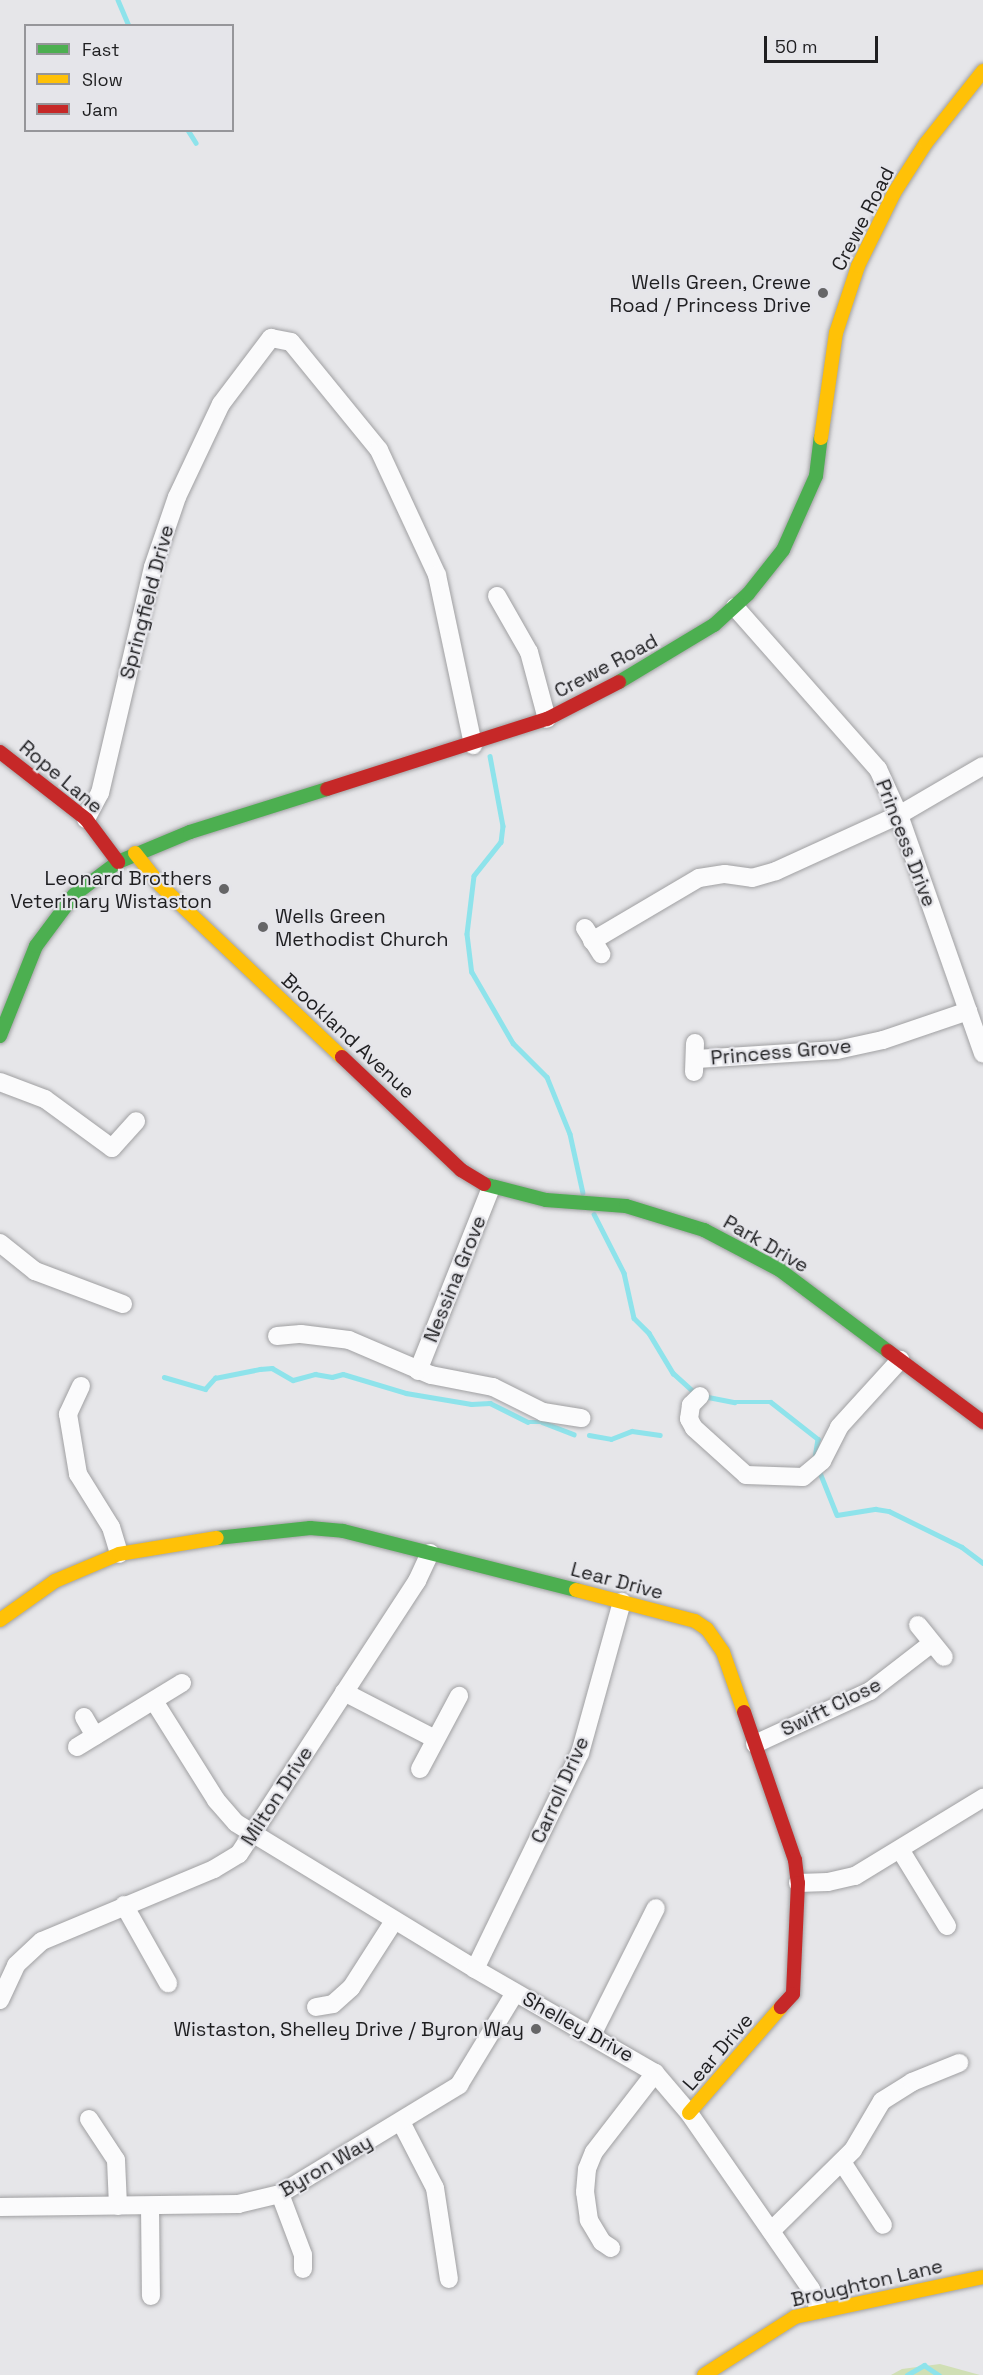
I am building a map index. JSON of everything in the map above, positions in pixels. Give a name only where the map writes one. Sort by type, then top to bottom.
[{"type":"street","name":"Crewe Road","points":[[0,1036],[36,946],[74,895],[118,862],[190,831],[473,745],[547,719],[656,663],[735,606],[783,550],[807,503],[822,449],[836,333],[858,267],[894,193],[932,135],[983,71]]},
{"type":"street","name":"Springfield Drive","points":[[86,819],[100,793],[153,567],[177,497],[221,404],[271,338],[291,342],[379,450],[437,575],[473,745]]},
{"type":"street","points":[[497,596],[529,652],[547,719]]},
{"type":"street","name":"Princess Drive","points":[[735,606],[872,760],[898,815],[983,1053]]},
{"type":"street","name":"Rope Lane","points":[[0,752],[86,819],[118,862]]},
{"type":"street","points":[[593,941],[699,878],[763,876],[898,815],[983,766]]},
{"type":"street","name":"Brookland Avenue","points":[[135,853],[161,886],[461,1170],[491,1188]]},
{"type":"street","name":"Princess Grove","points":[[695,1058],[837,1050],[884,1040],[968,1011]]},
{"type":"street","points":[[0,1082],[45,1099],[112,1148],[136,1121]]},
{"type":"street","name":"Park Drive","points":[[491,1188],[571,1203],[599,1204],[654,1212],[704,1230],[780,1270],[983,1422]]},
{"type":"street","name":"Nessina Grove","points":[[418,1371],[491,1188]]},
{"type":"street","points":[[0,1243],[36,1271],[123,1304]]},
{"type":"street","points":[[277,1336],[310,1335],[349,1340],[418,1371],[493,1387],[543,1412],[582,1418]]},
{"type":"street","points":[[700,1396],[691,1405],[694,1428],[746,1475],[803,1477],[817,1467],[839,1428],[900,1360]]},
{"type":"street","points":[[73,1390],[68,1414],[78,1474],[111,1527],[119,1554]]},
{"type":"street","name":"Lear Drive","points":[[3,1612],[71,1572],[119,1554],[257,1531],[310,1528],[360,1534],[622,1602],[695,1622],[712,1634],[723,1652],[795,1860],[798,1883],[793,1994],[690,2113]]},
{"type":"street","name":"Milton Drive","points":[[2,1991],[23,1956],[42,1941],[225,1864],[239,1854],[417,1581],[429,1553]]},
{"type":"street","name":"Carroll Drive","points":[[475,1969],[580,1753],[622,1602]]},
{"type":"street","name":"Swift Close","points":[[755,1743],[870,1691],[938,1650],[918,1625]]},
{"type":"street","points":[[77,1747],[182,1683]]},
{"type":"street","points":[[344,1692],[435,1739]]},
{"type":"street","points":[[420,1769],[459,1696]]},
{"type":"street","name":"Shelley Drive","points":[[154,1701],[216,1800],[252,1834],[515,1993],[655,2073],[690,2113],[810,2289],[819,2310]]},
{"type":"street","points":[[84,1717],[95,1736]]},
{"type":"street","points":[[798,1883],[841,1881],[901,1851],[983,1798]]},
{"type":"street","points":[[901,1851],[947,1926]]},
{"type":"street","points":[[124,1905],[169,1983]]},
{"type":"street","points":[[592,2035],[656,1908]]},
{"type":"street","points":[[316,2007],[333,2004],[351,1988],[394,1921]]},
{"type":"street","name":"Byron Way","points":[[0,2207],[238,2204],[280,2194],[401,2122],[467,2078],[515,1993]]},
{"type":"street","points":[[771,2231],[842,2162],[882,2101],[935,2080],[959,2063]]},
{"type":"street","points":[[602,2246],[586,2206],[587,2169],[594,2152],[655,2073]]},
{"type":"street","points":[[401,2122],[435,2188],[448,2279]]},
{"type":"street","points":[[91,2128],[116,2160],[118,2206]]},
{"type":"street","points":[[842,2162],[865,2209],[883,2225]]},
{"type":"street","points":[[280,2194],[303,2255],[303,2269]]},
{"type":"street","points":[[150,2206],[151,2296]]},
{"type":"street","name":"Broughton Lane","points":[[704,2375],[776,2326],[819,2310],[983,2277]]},
{"type":"green space","points":[[940,2364],[980,2375],[891,2375],[902,2369]]},
{"type":"waterway","points":[[118,0],[128,24]]},
{"type":"waterway","points":[[189,132],[196,143]]},
{"type":"waterway","points":[[490,756],[503,826],[501,842],[474,876],[467,934],[472,972],[513,1043],[547,1077],[570,1134],[583,1193]]},
{"type":"waterway","points":[[594,1214],[624,1273],[634,1318],[649,1333],[673,1373],[695,1393]]},
{"type":"waterway","points":[[164,1377],[205,1389],[215,1378],[260,1369],[272,1368],[293,1380],[315,1374],[332,1377],[343,1374],[406,1393],[471,1404],[490,1403],[528,1422],[542,1422],[574,1434]]},
{"type":"waterway","points":[[703,1396],[734,1402],[771,1402],[818,1439],[815,1457]]},
{"type":"waterway","points":[[589,1435],[611,1439],[632,1431],[660,1435]]},
{"type":"waterway","points":[[819,1470],[837,1515],[876,1509],[889,1511],[962,1547],[983,1563]]},
{"type":"waterway","points":[[907,2375],[924,2365],[939,2375]]},
{"type":"traffic: fast","points":[[619,682],[714,625],[748,594],[783,550],[816,476],[821,438]]},
{"type":"traffic: fast","points":[[0,1036],[36,946],[74,895],[118,862],[190,832],[327,789]]},
{"type":"traffic: fast","points":[[484,1184],[546,1200],[626,1206],[704,1230],[780,1270],[888,1351]]},
{"type":"traffic: fast","points":[[217,1538],[310,1528],[343,1531],[576,1590]]},
{"type":"traffic: slow","points":[[821,438],[836,333],[858,266],[894,193],[926,143],[983,71]]},
{"type":"traffic: slow","points":[[135,853],[161,886],[342,1057]]},
{"type":"traffic: slow","points":[[0,1620],[55,1581],[119,1554],[217,1538]]},
{"type":"traffic: slow","points":[[576,1590],[695,1621],[707,1629],[723,1652],[744,1712]]},
{"type":"traffic: slow","points":[[689,2113],[781,2007]]},
{"type":"traffic: slow","points":[[704,2375],[795,2317],[983,2277]]},
{"type":"traffic: jam","points":[[327,789],[547,719],[619,682]]},
{"type":"traffic: jam","points":[[0,752],[86,819],[118,862]]},
{"type":"traffic: jam","points":[[342,1057],[461,1170],[484,1184]]},
{"type":"traffic: jam","points":[[888,1351],[983,1422]]},
{"type":"traffic: jam","points":[[744,1712],[795,1860],[798,1883],[793,1994],[781,2007]]},
{"type":"place","name":"Wells Green, Crewe Road / Princess Drive","points":[[823,293]]},
{"type":"place","name":"Leonard Brothers Veterinary Wistaston","points":[[224,889]]},
{"type":"place","name":"Wells Green Methodist Church","points":[[263,927]]},
{"type":"place","name":"Wistaston, Shelley Drive / Byron Way","points":[[536,2029]]}]
